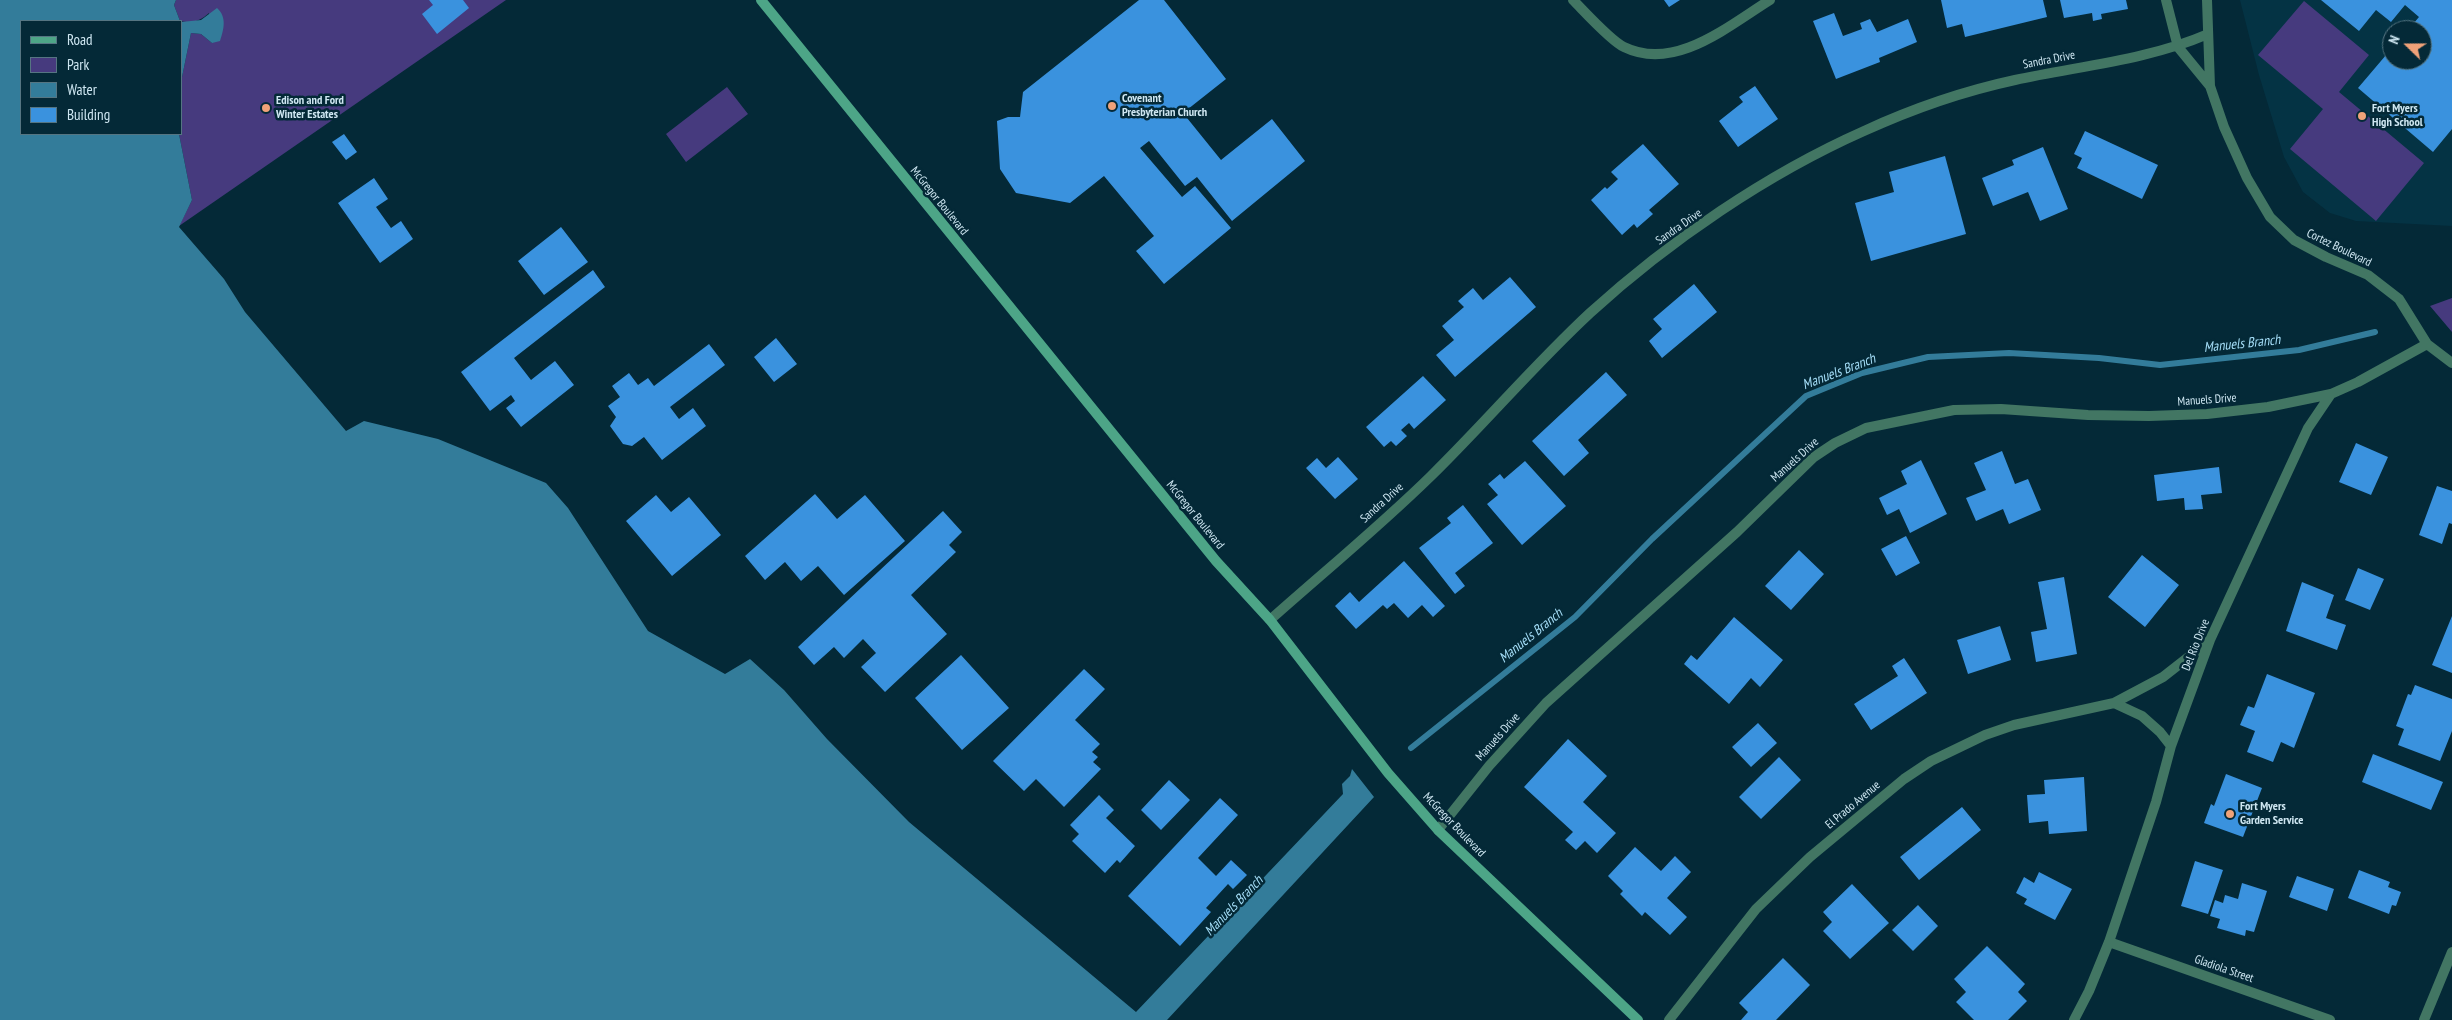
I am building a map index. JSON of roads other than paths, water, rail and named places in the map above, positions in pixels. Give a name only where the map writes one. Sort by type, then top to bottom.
[{"type":"main road","name":"McGregor Boulevard","points":[[761,0],[1216,561],[1270,620],[1388,773],[1438,830],[1638,1020]]},
{"type":"street","points":[[1573,0],[1622,47],[1650,56],[1679,52],[1718,32],[1770,0]]},
{"type":"street","name":"Cortez Boulevard","points":[[2166,0],[2178,47],[2210,86]]},
{"type":"street","name":"Cortez Boulevard","points":[[2207,0],[2210,86],[2224,128],[2247,178],[2270,217],[2294,240],[2368,275],[2398,299],[2427,344],[2452,363]]},
{"type":"street","name":"Sandra Drive","points":[[1270,620],[1430,477],[1520,382],[1591,312],[1660,255],[1758,187],[1809,157],[1864,130],[1947,99],[2012,80],[2178,47],[2208,34]]},
{"type":"street","points":[[2331,394],[2358,382],[2427,344]]},
{"type":"street","name":"Del Rio Drive","points":[[2074,1020],[2089,991],[2108,942],[2156,802],[2171,746],[2210,640],[2308,428],[2331,394]]},
{"type":"street","name":"Manuels Drive","points":[[1438,830],[1489,766],[1546,703],[1737,532],[1814,457],[1835,443],[1866,428],[1954,410],[2001,409],[2140,416],[2207,414],[2268,407],[2331,394]]},
{"type":"street","name":"El Prado Avenue","points":[[1669,1020],[1756,909],[1810,857],[1904,779],[1955,748],[1999,730],[2060,713],[2114,703],[2163,677],[2210,640]]},
{"type":"street","points":[[2114,703],[2142,716],[2160,732],[2171,746]]},
{"type":"street","name":"Gladiola Street","points":[[2108,942],[2330,1020]]},
{"type":"street","points":[[2424,1020],[2452,952]]},
{"type":"water","points":[[0,0],[176,0],[174,5],[180,20],[20,20],[20,135],[179,135],[192,200],[179,227],[224,279],[245,312],[346,431],[364,421],[438,439],[546,483],[568,508],[648,631],[725,674],[750,659],[784,690],[827,739],[909,822],[1136,1012],[1343,794],[1342,784],[1350,776],[1352,769],[1374,797],[1167,1020],[0,1020]]},
{"type":"water","points":[[217,8],[223,19],[220,41],[212,43],[201,34],[191,33],[182,77],[182,22],[201,20]]},
{"type":"waterway","name":"Manuels Branch","points":[[1411,748],[1575,617],[1652,539],[1806,396],[1862,373],[1928,357],[2009,353],[2099,358],[2160,365],[2299,350],[2375,332]]},
{"type":"place","name":"Covenant Presbyterian Church","points":[[1112,106]]},
{"type":"place","name":"Edison and Ford Winter Estates","points":[[266,108]]},
{"type":"place","name":"Fort Myers High School","points":[[2362,116]]},
{"type":"place","name":"Fort Myers Garden Service","points":[[2230,814]]}]
